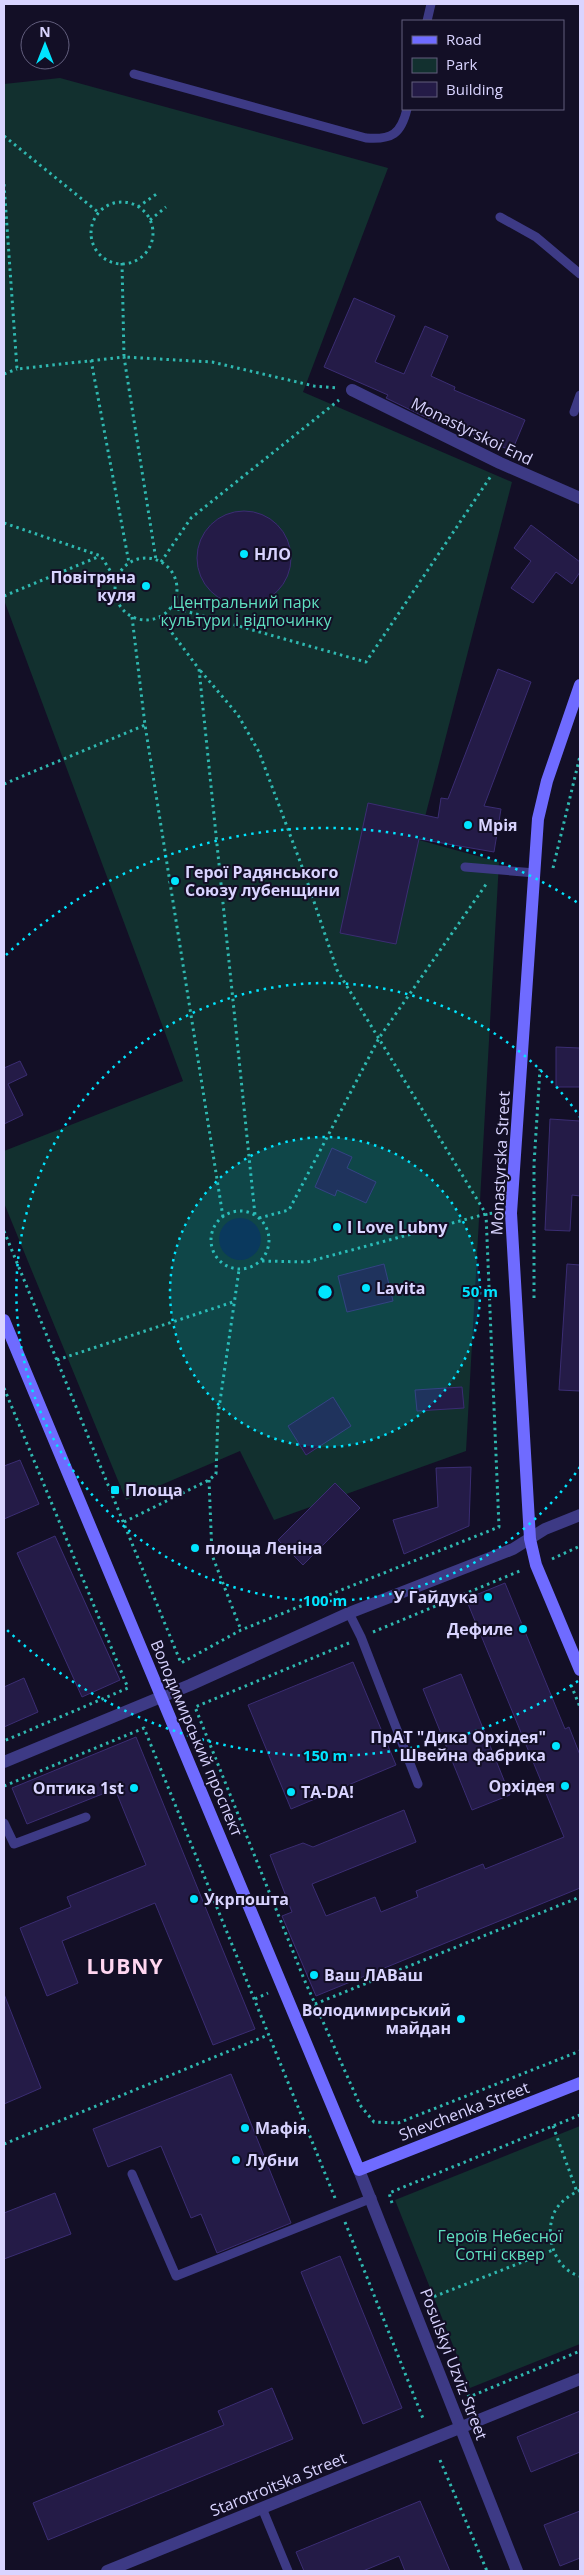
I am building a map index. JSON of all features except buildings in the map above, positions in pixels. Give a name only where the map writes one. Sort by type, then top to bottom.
[{"type":"main road","name":"Monastyrska Street","points":[[580,685],[545,791],[538,819],[511,1213],[530,1539],[536,1564],[580,1670]]},
{"type":"main road","name":"Володимирський проспект","points":[[4,1320],[359,2170]]},
{"type":"main road","name":"Shevchenka Street","points":[[359,2170],[580,2083]]},
{"type":"street","name":"Monastyrskoi End","points":[[352,390],[500,463],[580,498]]},
{"type":"street","points":[[4,1762],[162,1697],[349,1613],[513,1549],[545,1529],[580,1515]]},
{"type":"street","name":"Posulskyi Uzviz Street","points":[[359,2170],[372,2198],[516,2571]]},
{"type":"street","name":"Starotroitska Street","points":[[106,2571],[580,2379]]},
{"type":"lane","points":[[427,20],[431,4]]},
{"type":"lane","points":[[134,74],[366,138],[384,138],[398,131],[403,126],[407,110]]},
{"type":"lane","points":[[500,217],[536,237],[580,274]]},
{"type":"lane","points":[[574,412],[580,395]]},
{"type":"lane","points":[[465,867],[498,868],[535,873]]},
{"type":"lane","points":[[349,1613],[361,1637],[418,1784]]},
{"type":"lane","points":[[4,1823],[14,1844],[86,1817]]},
{"type":"lane","points":[[132,2174],[176,2276],[372,2198]]},
{"type":"lane","points":[[262,2508],[288,2571]]},
{"type":"path","points":[[4,136],[98,212]]},
{"type":"path","points":[[4,184],[17,368]]},
{"type":"path","points":[[138,207],[158,192]]},
{"type":"path","points":[[122,202],[144,211],[150,220],[153,232],[151,243],[144,254],[135,261],[122,263],[111,262],[100,254],[94,246],[91,232],[98,212],[108,205],[122,202]]},
{"type":"path","points":[[150,220],[166,207]]},
{"type":"path","points":[[122,263],[124,357],[156,560]]},
{"type":"path","points":[[4,374],[17,368],[124,357],[212,362],[314,386],[352,390]]},
{"type":"path","points":[[91,360],[129,563]]},
{"type":"path","points":[[161,562],[191,518],[352,390]]},
{"type":"path","points":[[172,608],[366,662],[500,463]]},
{"type":"path","points":[[4,523],[101,556],[116,580]]},
{"type":"path","points":[[4,596],[101,556]]},
{"type":"path","points":[[132,618],[142,620],[160,618],[172,608],[177,588],[175,578],[161,562],[138,559],[129,563],[116,580],[114,591],[117,601],[132,618],[145,725],[223,1217]]},
{"type":"path","points":[[4,1231],[181,1662],[241,1630],[499,1527],[486,1214],[337,970],[304,872],[258,752],[238,715],[199,669],[160,618]]},
{"type":"path","points":[[199,669],[257,1216]]},
{"type":"path","points":[[4,784],[145,725]]},
{"type":"path","points":[[552,876],[580,756]]},
{"type":"path","points":[[257,1216],[289,1210],[380,1038],[498,868]]},
{"type":"path","points":[[534,1307],[534,1164],[540,1063]]},
{"type":"path","points":[[262,1261],[270,1244],[269,1234],[263,1222],[257,1216],[244,1211],[233,1212],[223,1217],[213,1230],[211,1240],[213,1251],[218,1260],[229,1268],[239,1270],[248,1269],[262,1261],[307,1262],[486,1214],[511,1213]]},
{"type":"path","points":[[124,1522],[209,1480],[216,1474],[218,1415],[239,1270]]},
{"type":"path","points":[[57,1360],[233,1302]]},
{"type":"path","points":[[4,1388],[128,1688],[4,1741]]},
{"type":"path","points":[[209,1480],[212,1554],[241,1630]]},
{"type":"path","points":[[551,1558],[580,1546]]},
{"type":"path","points":[[195,1706],[315,2004],[360,2105],[374,2122],[398,2123],[580,2051]]},
{"type":"path","points":[[4,1786],[144,1728],[252,1990],[268,2035],[341,2211],[424,2421]]},
{"type":"path","points":[[315,2004],[580,1897]]},
{"type":"path","points":[[4,2144],[268,2035]]},
{"type":"path","points":[[392,2206],[390,2193],[580,2115]]},
{"type":"path","points":[[553,2126],[579,2191],[569,2195],[554,2212],[550,2228],[553,2250],[563,2266],[580,2276]]},
{"type":"path","points":[[432,2308],[428,2299],[553,2250]]},
{"type":"path","points":[[461,2379],[468,2397],[580,2350]]},
{"type":"path","points":[[440,2460],[487,2571]]},
{"type":"green space","name":"Центральний парк культури і відпочинку","points":[[60,78],[388,168],[303,392],[512,482],[419,840],[499,862],[466,1451],[274,1520],[240,1451],[126,1500],[4,1203],[4,1151],[183,1081],[4,600],[4,84]]},
{"type":"green space","name":"Героїв Небесної Сотні сквер","points":[[580,2126],[580,2344],[470,2388],[395,2200]]},
{"type":"water","points":[[236,1218],[244,1218],[255,1224],[261,1239],[255,1254],[244,1260],[236,1260],[225,1254],[219,1243],[219,1235],[225,1224]]},
{"type":"place","name":"НЛО","points":[[244,554]]},
{"type":"place","name":"Повітряна куля","points":[[146,586]]},
{"type":"place","name":"Мрія","points":[[468,825]]},
{"type":"place","name":"Герої Радянського Союзу лубенщини","points":[[175,881]]},
{"type":"place","name":"I Love Lubny","points":[[337,1227]]},
{"type":"place","name":"Lavita","points":[[366,1288]]},
{"type":"place","name":"Площа","points":[[115,1490]]},
{"type":"place","name":"площа Леніна","points":[[195,1548]]},
{"type":"place","name":"У Гайдука","points":[[488,1597]]},
{"type":"place","name":"Дефиле","points":[[523,1629]]},
{"type":"place","name":"ПрАТ \"Дика Орхідея\" Швейна фабрика","points":[[556,1746]]},
{"type":"place","name":"Орхідея","points":[[565,1786]]},
{"type":"place","name":"Оптика 1st","points":[[134,1788]]},
{"type":"place","name":"TA-DA!","points":[[291,1792]]},
{"type":"place","name":"Укрпошта","points":[[194,1899]]},
{"type":"place","name":"Ваш ЛАВаш","points":[[314,1975]]},
{"type":"place","name":"Володимирський майдан","points":[[461,2019]]},
{"type":"place","name":"Мафія","points":[[245,2128]]},
{"type":"place","name":"Лубни","points":[[236,2160]]},
{"type":"district","name":"LUBNY","points":[[125,1966]]}]
